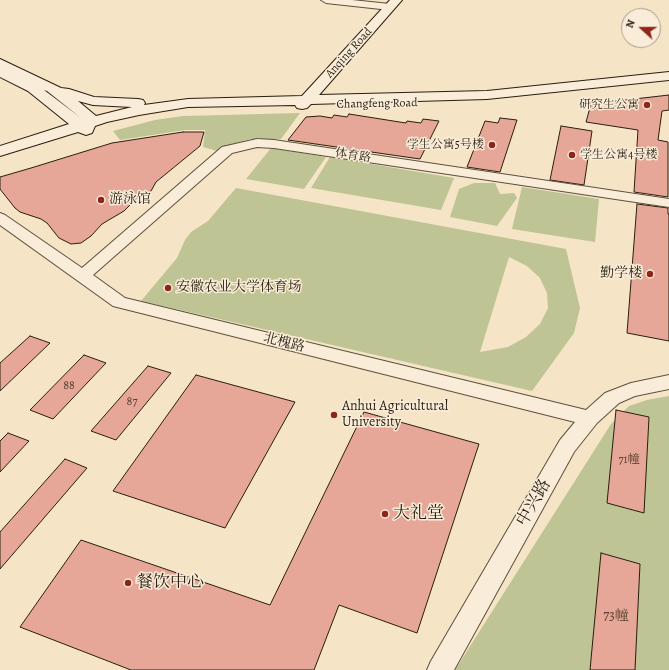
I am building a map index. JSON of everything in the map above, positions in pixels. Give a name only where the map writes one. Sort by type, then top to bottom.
[{"type":"main road","points":[[373,45],[410,0]]},
{"type":"main road","name":"Anqing Road","points":[[304,102],[393,3]]},
{"type":"main road","name":"Changfeng Road","points":[[0,63],[52,88],[93,100],[133,103],[456,102],[504,99],[669,82]]},
{"type":"main road","points":[[0,72],[33,88],[84,126]]},
{"type":"main road","name":"Changfeng Road","points":[[326,102],[487,95],[669,76]]},
{"type":"main road","points":[[326,102],[338,86]]},
{"type":"main road","name":"Changfeng Road","points":[[52,88],[89,117],[84,126]]},
{"type":"main road","name":"Changfeng Road","points":[[0,156],[84,126],[144,114],[200,108],[304,102]]},
{"type":"main road","name":"Changfeng Road","points":[[0,151],[139,110],[188,103]]},
{"type":"street","points":[[326,0],[393,3]]},
{"type":"street","name":"体育路","points":[[82,276],[227,150],[257,143],[274,144],[669,203]]},
{"type":"street","name":"北槐路","points":[[0,218],[119,302],[590,418]]},
{"type":"street","name":"中兴路","points":[[440,670],[567,446],[590,418],[612,398],[631,390],[669,382]]},
{"type":"green space","points":[[300,113],[281,139],[250,139],[217,151],[203,147],[205,130],[185,130],[120,140],[113,131],[155,120],[183,116]]},
{"type":"green space","points":[[271,148],[326,157],[304,189],[246,179]]},
{"type":"green space","points":[[330,157],[454,178],[441,210],[311,188]]},
{"type":"green space","points":[[474,183],[495,183],[500,194],[514,193],[517,198],[497,226],[450,217],[459,189]]},
{"type":"green space","points":[[522,187],[599,199],[595,242],[512,229]]},
{"type":"green space","points":[[236,188],[566,249],[580,308],[574,333],[532,391],[141,301],[177,258],[185,240],[191,232],[208,221]],"holes":[[[509,257],[527,266],[540,278],[547,293],[548,308],[540,324],[526,337],[508,347],[480,352]]]},
{"type":"green space","points":[[669,396],[669,670],[455,670],[611,424],[629,406],[647,400]]},
{"type":"building","points":[[669,95],[669,110],[662,111],[658,140],[668,142],[668,197],[634,192],[638,130],[586,122],[591,104]]},
{"type":"building","points":[[349,114],[406,123],[407,121],[421,123],[423,119],[439,121],[420,159],[288,140],[306,117],[320,116],[332,118],[334,115],[347,117]]},
{"type":"building","name":"学生公寓5号楼","points":[[500,118],[517,120],[500,172],[467,167],[485,121],[498,123]]},
{"type":"building","name":"学生公寓4号楼","points":[[561,126],[592,131],[584,185],[550,180]]},
{"type":"building","points":[[183,132],[204,132],[200,146],[156,182],[151,191],[138,197],[124,211],[102,224],[91,236],[81,243],[71,244],[59,238],[47,223],[41,219],[20,212],[0,189],[0,177],[112,143]]},
{"type":"building","name":"勤学楼","points":[[637,204],[668,208],[669,341],[627,333]]},
{"type":"building","points":[[30,336],[50,343],[0,391],[0,363]]},
{"type":"building","points":[[84,355],[106,363],[53,419],[30,410]]},
{"type":"building","points":[[148,366],[171,373],[116,440],[91,431]]},
{"type":"building","points":[[196,375],[295,402],[225,528],[113,491]]},
{"type":"building","points":[[616,410],[649,417],[644,513],[607,503]]},
{"type":"building","points":[[364,412],[479,444],[417,633],[339,605],[314,670],[131,670],[20,627],[81,540],[270,605]]},
{"type":"building","points":[[8,433],[29,441],[0,472],[0,441]]},
{"type":"building","points":[[65,459],[87,468],[0,569],[0,532]]},
{"type":"building","points":[[601,553],[640,564],[635,670],[590,670]]},
{"type":"place","name":"研究生公寓","points":[[647,105]]},
{"type":"place","name":"学生公寓5号楼","points":[[492,145]]},
{"type":"place","name":"学生公寓4号楼","points":[[572,155]]},
{"type":"place","name":"游泳馆","points":[[101,200]]},
{"type":"place","name":"勤学楼","points":[[650,274]]},
{"type":"place","name":"安徽农业大学体育场","points":[[168,288]]},
{"type":"place","name":"Anhui Agricultural University","points":[[334,415]]},
{"type":"place","name":"大礼堂","points":[[385,514]]},
{"type":"place","name":"餐饮中心","points":[[128,583]]}]
